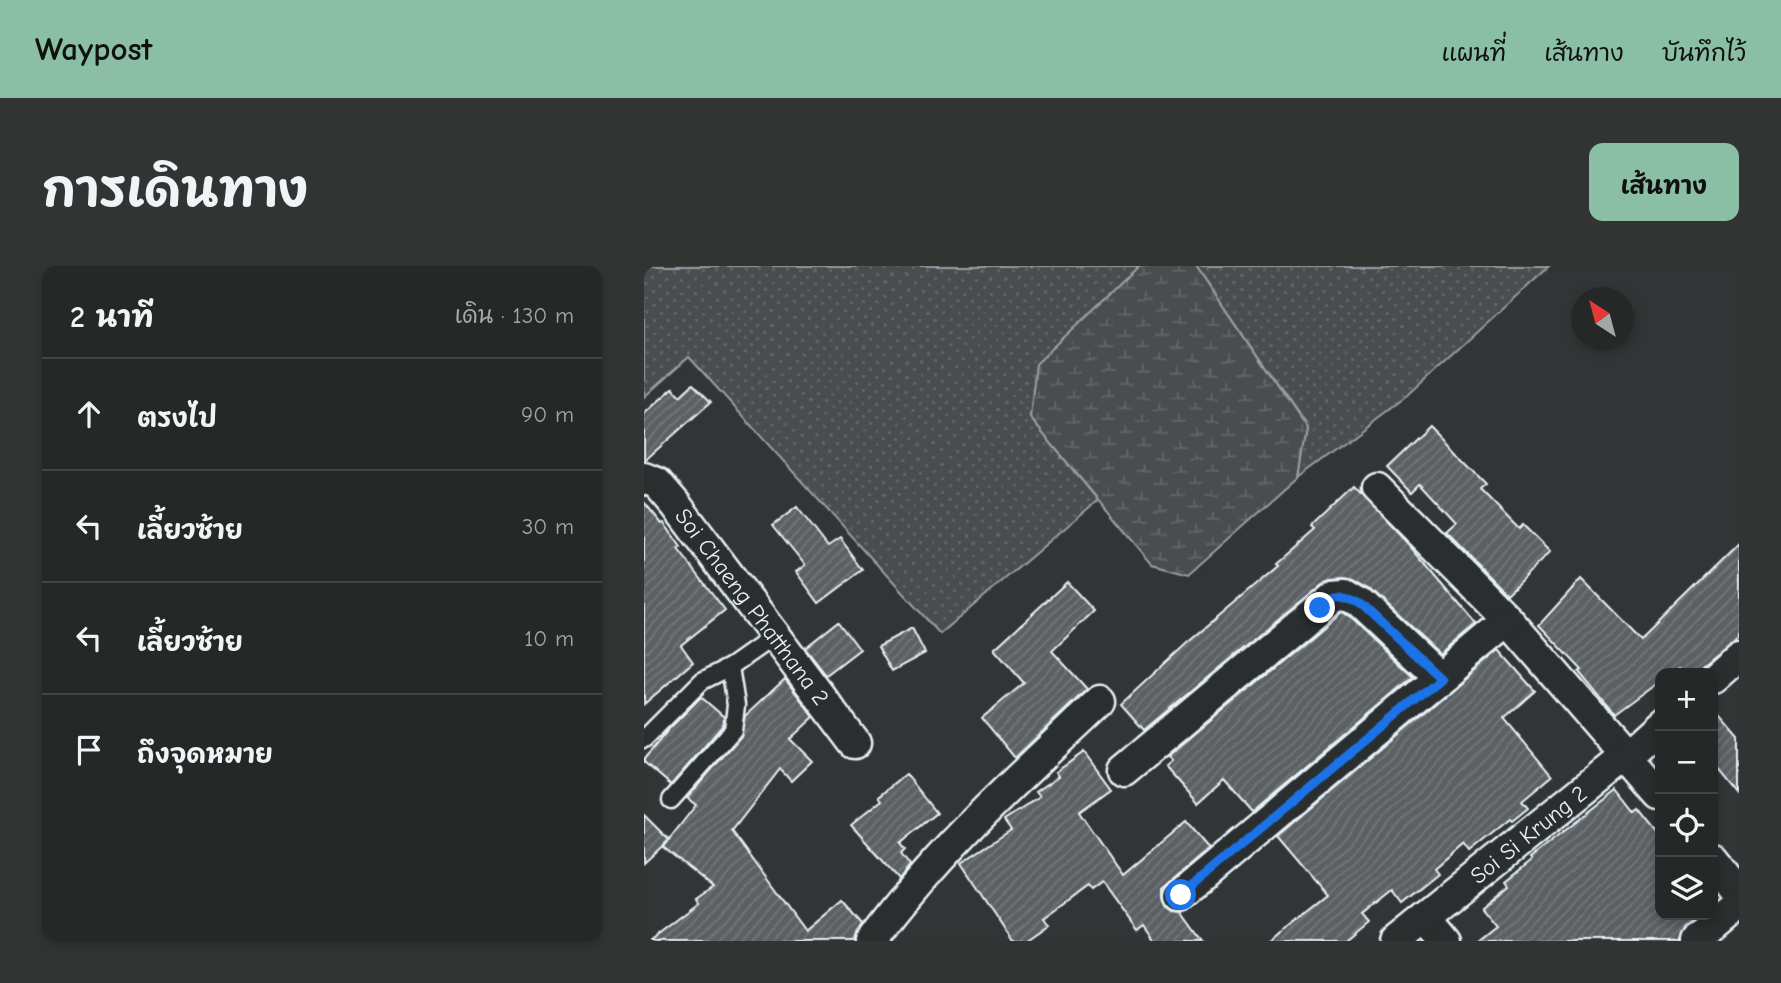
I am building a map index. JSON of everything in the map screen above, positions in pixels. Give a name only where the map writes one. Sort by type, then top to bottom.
[{"type":"street","name":"Soi Chaeng Phatthana 2","points":[[644,478],[657,483],[676,505],[855,743]]},
{"type":"street","points":[[1377,488],[1508,620],[1659,794]]},
{"type":"street","points":[[1124,770],[1334,595],[1346,594],[1359,602],[1440,678]]},
{"type":"street","points":[[1181,895],[1508,620]]},
{"type":"street","points":[[1718,674],[1739,655]]},
{"type":"street","points":[[872,941],[898,905],[975,820],[1100,701]]},
{"type":"street","name":"Soi Si Krung 2","points":[[1396,941],[1655,730]]},
{"type":"street","points":[[1718,865],[1739,891]]},
{"type":"street","points":[[1697,941],[1739,906]]},
{"type":"street","points":[[1426,917],[1446,941]]},
{"type":"lane","points":[[644,739],[702,681],[730,667],[774,636]]},
{"type":"lane","points":[[671,800],[733,730],[736,705],[730,667]]},
{"type":"green space","points":[[644,266],[1139,266],[1036,365],[1030,418],[1098,500],[940,634],[689,357],[644,397]]},
{"type":"green space","points":[[1139,266],[1196,266],[1306,429],[1298,477],[1189,574],[1152,564],[1030,418],[1036,364]]},
{"type":"green space","points":[[1196,266],[1549,266],[1407,396],[1298,477],[1306,428]]},
{"type":"building","points":[[693,384],[711,402],[644,461],[644,414],[673,388],[680,396]]},
{"type":"building","points":[[1429,426],[1486,484],[1480,489],[1519,529],[1523,525],[1550,552],[1507,594],[1447,533],[1457,524],[1420,484],[1412,492],[1387,466]]},
{"type":"building","points":[[1354,487],[1409,545],[1476,624],[1440,654],[1368,587],[1354,579],[1332,578],[1323,582],[1144,730],[1121,704],[1186,644],[1278,566],[1276,564],[1315,530],[1312,527]]},
{"type":"building","points":[[644,502],[662,524],[664,523],[681,547],[678,549],[725,610],[681,645],[693,662],[644,704]]},
{"type":"building","points":[[797,507],[828,547],[840,539],[863,570],[819,603],[796,572],[805,565],[773,525]]},
{"type":"building","points":[[1739,544],[1739,634],[1699,668],[1655,668],[1655,685],[1614,715],[1579,672],[1582,670],[1539,625],[1581,579],[1641,640]]},
{"type":"building","points":[[1067,582],[1094,611],[1052,651],[1087,689],[1015,758],[982,718],[1024,683],[994,649]]},
{"type":"building","points":[[1341,612],[1413,677],[1252,812],[1224,780],[1198,803],[1165,766],[1171,761],[1167,757]]},
{"type":"building","points":[[839,621],[860,649],[826,675],[805,648]]},
{"type":"building","points":[[912,628],[925,653],[892,671],[878,646]]},
{"type":"building","points":[[1499,650],[1535,691],[1504,718],[1552,776],[1522,801],[1528,808],[1469,852],[1463,844],[1434,869],[1438,874],[1402,903],[1392,890],[1362,914],[1369,922],[1346,941],[1270,941],[1328,895],[1278,836]]},
{"type":"building","points":[[785,679],[814,717],[790,739],[812,761],[791,781],[780,769],[732,831],[805,931],[842,900],[863,924],[855,941],[649,941],[699,903],[696,899],[713,887],[663,847],[696,805],[687,798],[741,736],[745,716]]},
{"type":"building","points":[[701,697],[724,717],[723,725],[671,785],[644,762],[644,759]]},
{"type":"building","points":[[1718,715],[1739,739],[1739,794],[1718,768]]},
{"type":"building","points":[[1084,752],[1111,789],[1079,812],[1123,875],[1186,822],[1209,849],[1164,887],[1167,906],[1182,912],[1203,941],[1155,941],[1144,925],[1137,930],[1102,882],[1091,890],[1088,886],[1044,918],[1049,925],[1026,941],[1013,941],[961,863],[1011,830],[1004,820],[1040,797],[1036,792],[1059,776],[1056,772]]},
{"type":"building","points":[[906,774],[937,813],[900,843],[905,849],[901,853],[910,865],[899,879],[851,825],[882,800],[879,796]]},
{"type":"building","points":[[1617,790],[1635,813],[1639,810],[1655,830],[1655,920],[1695,920],[1685,928],[1680,941],[1477,941],[1496,926],[1481,908],[1509,885],[1506,881],[1532,860],[1530,858]]},
{"type":"building","points":[[644,815],[669,840],[644,863]]},
{"type":"route","points":[[1181,895],[1440,678],[1359,602],[1346,594],[1334,595],[1320,608]]}]
